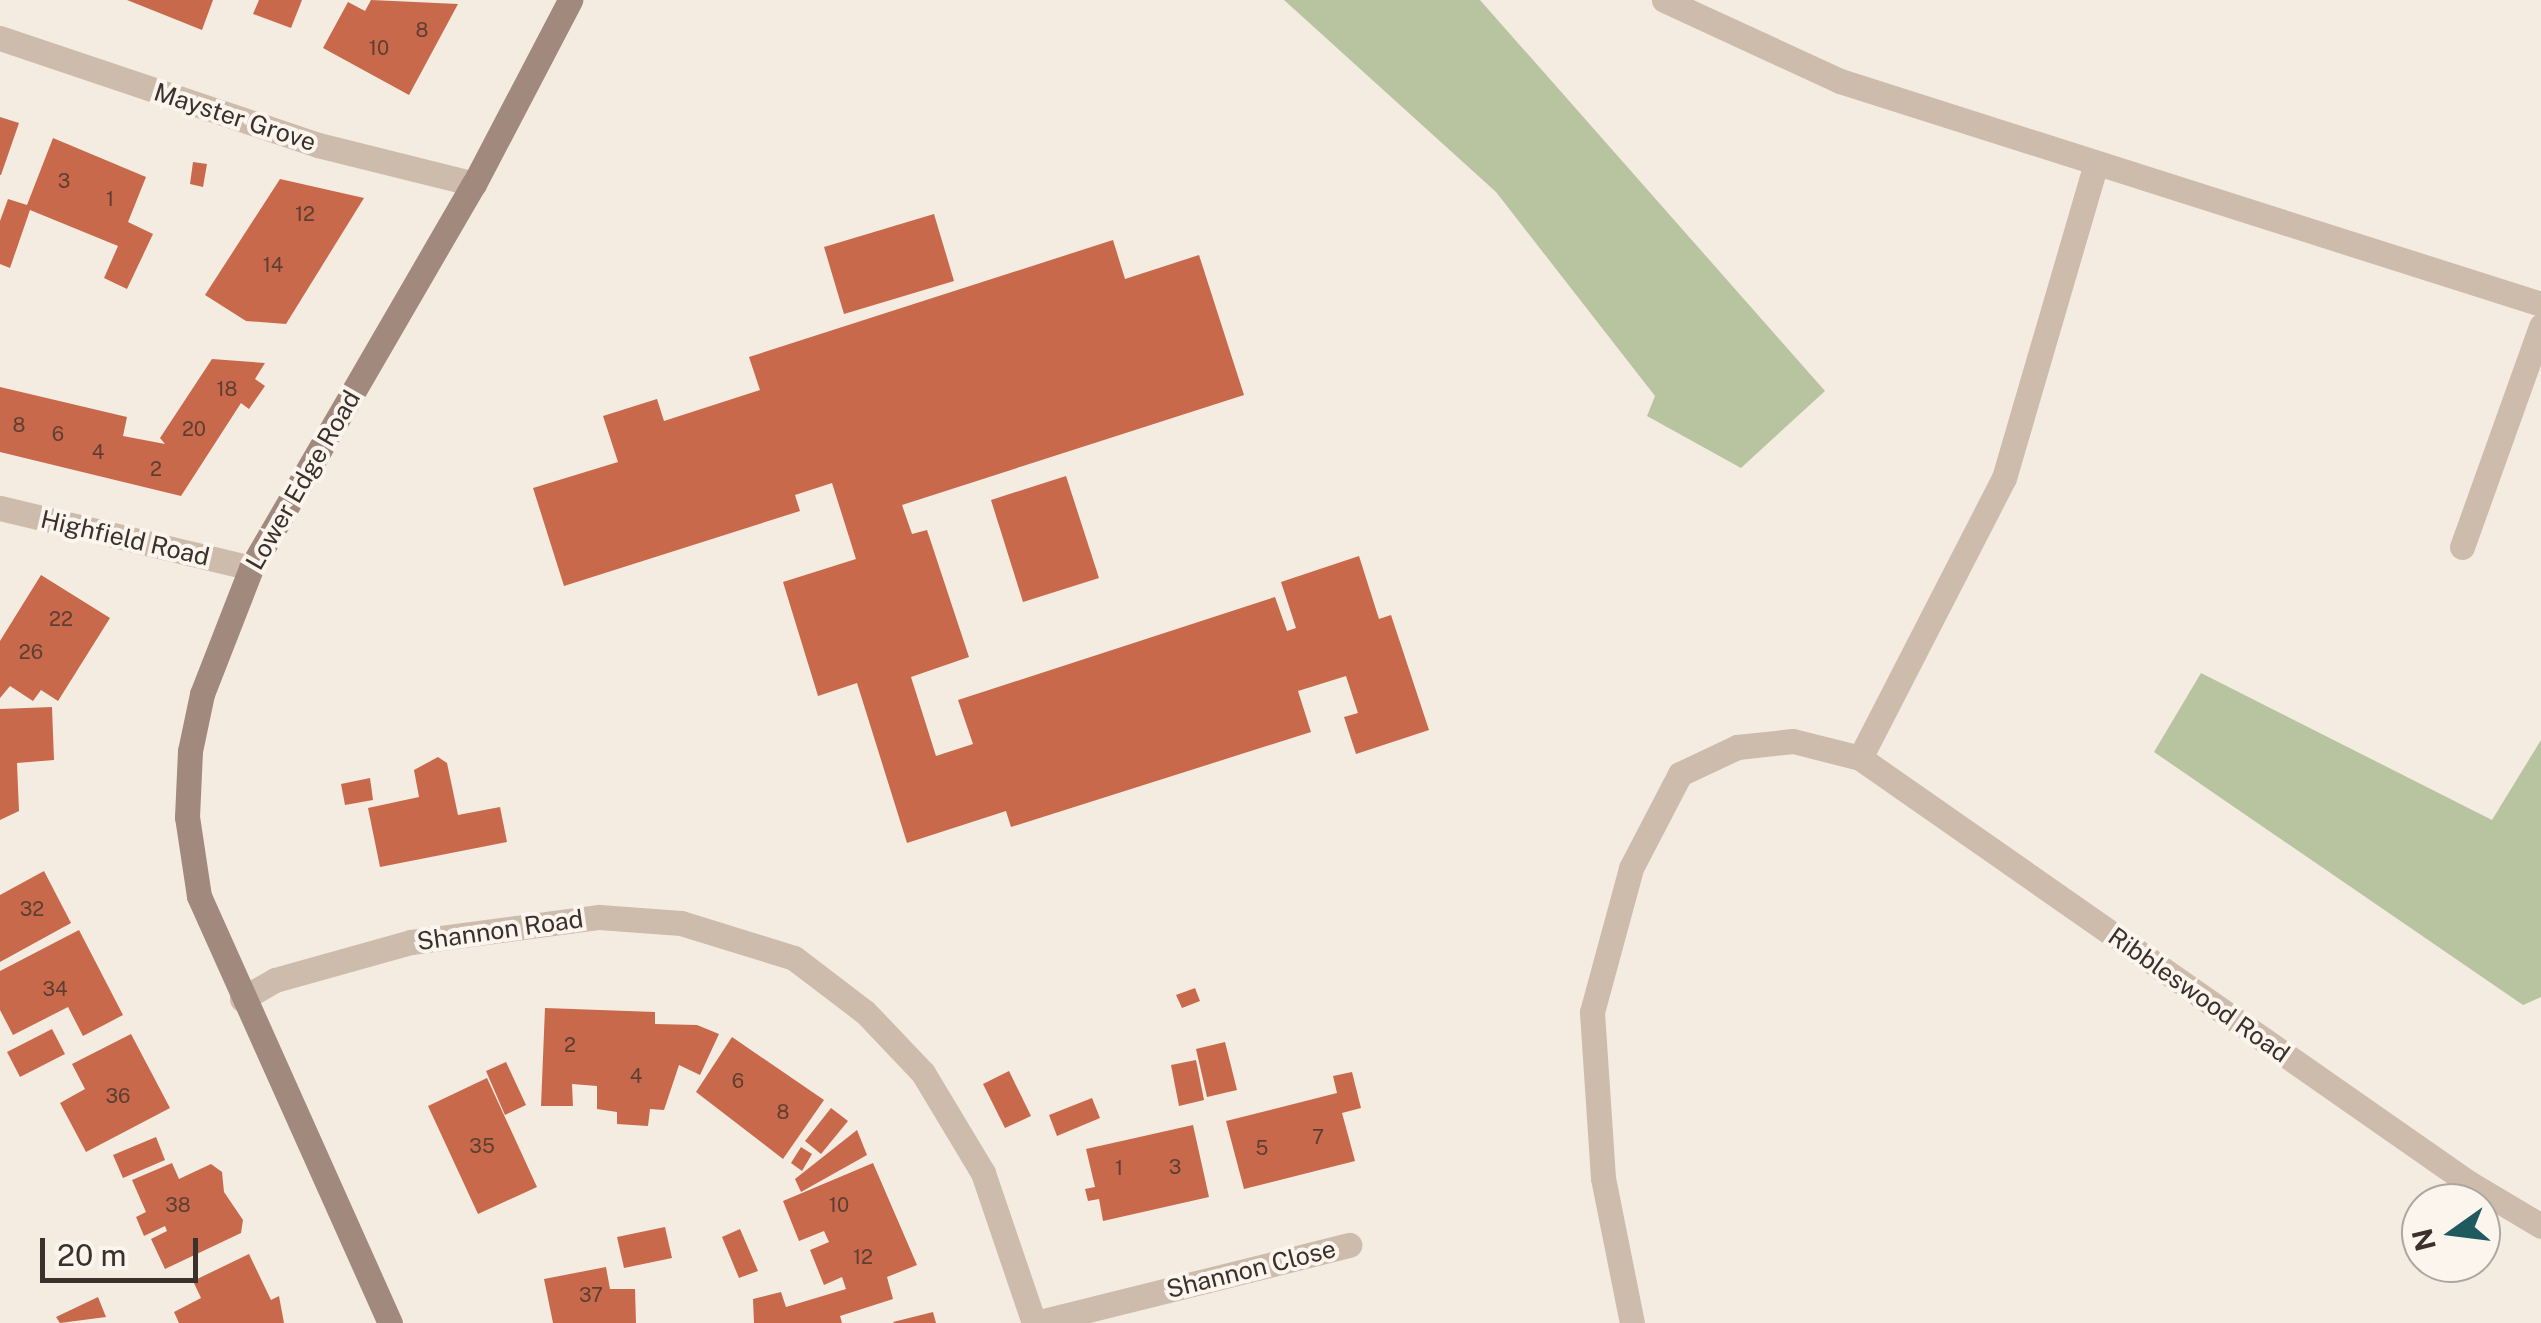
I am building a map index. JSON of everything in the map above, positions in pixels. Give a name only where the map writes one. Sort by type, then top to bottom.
[{"type":"street","name":"Lower Edge Road","points":[[390,1323],[199,896],[187,817],[190,750],[202,694],[251,568],[474,184],[570,0]]},
{"type":"street","points":[[1664,0],[1840,81],[2095,167],[2541,304]]},
{"type":"street","name":"Mayster Grove","points":[[0,38],[318,145],[474,184]]},
{"type":"street","points":[[1632,1323],[1602,1178],[1592,1012],[1631,868],[1680,774],[1722,754],[1793,741],[1860,758],[2004,478],[2095,167]]},
{"type":"street","points":[[2462,547],[2541,326]]},
{"type":"street","name":"Highfield Road","points":[[0,508],[251,568]]},
{"type":"street","name":"Ribbleswood Road","points":[[1860,758],[2469,1184],[2541,1226]]},
{"type":"street","name":"Shannon Road","points":[[242,999],[275,980],[411,942],[599,917],[681,923],[794,958],[865,1012],[923,1073],[982,1173],[1035,1323]]},
{"type":"street","name":"Shannon Close","points":[[1035,1323],[1349,1245]]},
{"type":"green space","points":[[1284,0],[1480,0],[1825,391],[1741,468],[1647,416],[1655,396],[1496,192]]},
{"type":"green space","points":[[2201,673],[2492,820],[2541,740],[2541,997],[2523,1005],[2154,752]]},
{"type":"building","points":[[127,0],[213,0],[202,30]]},
{"type":"building","points":[[259,0],[302,0],[291,28],[253,14]]},
{"type":"building","points":[[371,0],[458,4],[409,95],[323,48],[348,2],[365,11]]},
{"type":"building","points":[[0,117],[19,123],[1,175],[0,175]]},
{"type":"building","points":[[53,138],[146,177],[128,222],[153,234],[127,289],[104,278],[118,246],[30,210],[10,268],[0,264],[0,221],[8,199],[27,205]]},
{"type":"building","points":[[193,162],[207,164],[203,187],[190,184]]},
{"type":"building","points":[[280,179],[364,198],[286,324],[246,321],[205,295]]},
{"type":"building","points":[[934,214],[954,281],[844,314],[824,247]]},
{"type":"building","points":[[1113,240],[1125,279],[1199,255],[1244,395],[902,505],[912,534],[927,530],[969,657],[911,677],[936,756],[973,744],[958,700],[1275,597],[1287,631],[1296,628],[1281,582],[1359,556],[1379,619],[1391,615],[1429,730],[1356,754],[1344,717],[1358,713],[1346,676],[1298,691],[1311,732],[1011,827],[1006,811],[907,843],[857,683],[818,696],[783,582],[856,559],[832,483],[795,495],[800,511],[564,586],[533,488],[618,462],[603,416],[657,399],[664,421],[760,390],[749,357]]},
{"type":"building","points":[[212,359],[265,363],[255,379],[265,386],[249,409],[241,403],[181,496],[0,452],[0,387],[127,417],[123,436],[165,444],[160,438]]},
{"type":"building","points":[[1066,476],[1099,578],[1023,602],[991,500]]},
{"type":"building","points":[[41,575],[110,618],[58,701],[41,690],[33,701],[10,686],[0,698],[0,641]]},
{"type":"building","points":[[52,707],[54,760],[17,763],[19,811],[0,820],[0,709]]},
{"type":"building","points":[[438,757],[447,763],[458,815],[500,807],[507,842],[380,867],[368,808],[419,797],[414,770]]},
{"type":"building","points":[[370,778],[373,800],[345,805],[341,784]]},
{"type":"building","points":[[44,871],[71,923],[0,962],[0,895]]},
{"type":"building","points":[[79,930],[123,1015],[83,1036],[68,1007],[13,1035],[0,1010],[0,971]]},
{"type":"building","points":[[1195,988],[1200,1001],[1182,1008],[1176,995]]},
{"type":"building","points":[[545,1008],[655,1012],[655,1024],[697,1025],[719,1034],[700,1075],[679,1065],[664,1110],[650,1109],[648,1126],[617,1124],[617,1112],[597,1109],[597,1086],[572,1084],[573,1106],[541,1106]]},
{"type":"building","points":[[52,1029],[65,1054],[20,1077],[7,1052]]},
{"type":"building","points":[[131,1034],[170,1108],[86,1152],[60,1103],[85,1089],[72,1064]]},
{"type":"building","points":[[732,1037],[824,1100],[783,1159],[696,1092]]},
{"type":"building","points":[[1225,1042],[1237,1090],[1207,1097],[1196,1049]]},
{"type":"building","points":[[1196,1060],[1204,1100],[1179,1106],[1171,1065]]},
{"type":"building","points":[[506,1062],[526,1105],[505,1115],[486,1071]]},
{"type":"building","points":[[1009,1071],[1031,1116],[1005,1128],[983,1084]]},
{"type":"building","points":[[1352,1072],[1361,1108],[1342,1113],[1355,1161],[1244,1189],[1226,1121],[1337,1093],[1333,1076]]},
{"type":"building","points":[[487,1078],[537,1187],[478,1214],[428,1106]]},
{"type":"building","points":[[1092,1098],[1100,1118],[1057,1136],[1049,1115]]},
{"type":"building","points":[[831,1108],[848,1121],[821,1154],[805,1141]]},
{"type":"building","points":[[1193,1125],[1209,1197],[1103,1221],[1099,1199],[1088,1201],[1085,1189],[1095,1187],[1086,1149]]},
{"type":"building","points":[[857,1130],[867,1155],[801,1192],[795,1179]]},
{"type":"building","points":[[156,1137],[165,1160],[123,1178],[113,1155]]},
{"type":"building","points":[[801,1147],[812,1154],[802,1171],[791,1163]]},
{"type":"building","points":[[172,1163],[179,1179],[211,1164],[222,1172],[224,1192],[243,1220],[241,1233],[165,1269],[151,1239],[167,1231],[165,1226],[144,1236],[136,1217],[146,1212],[132,1180]]},
{"type":"building","points":[[873,1163],[917,1265],[887,1277],[893,1299],[840,1316],[842,1323],[754,1323],[753,1299],[781,1292],[786,1307],[846,1289],[842,1277],[824,1285],[810,1250],[829,1242],[824,1231],[799,1241],[783,1201]]},
{"type":"building","points":[[665,1227],[672,1258],[624,1268],[617,1237]]},
{"type":"building","points":[[740,1229],[758,1271],[739,1278],[722,1237]]},
{"type":"building","points":[[249,1254],[271,1300],[279,1296],[284,1323],[179,1323],[174,1312],[201,1298],[193,1281]]},
{"type":"building","points":[[606,1267],[610,1289],[635,1289],[636,1323],[553,1323],[544,1279]]},
{"type":"building","points":[[98,1297],[106,1317],[60,1323],[56,1317]]},
{"type":"building","points":[[933,1312],[936,1323],[893,1322]]}]
